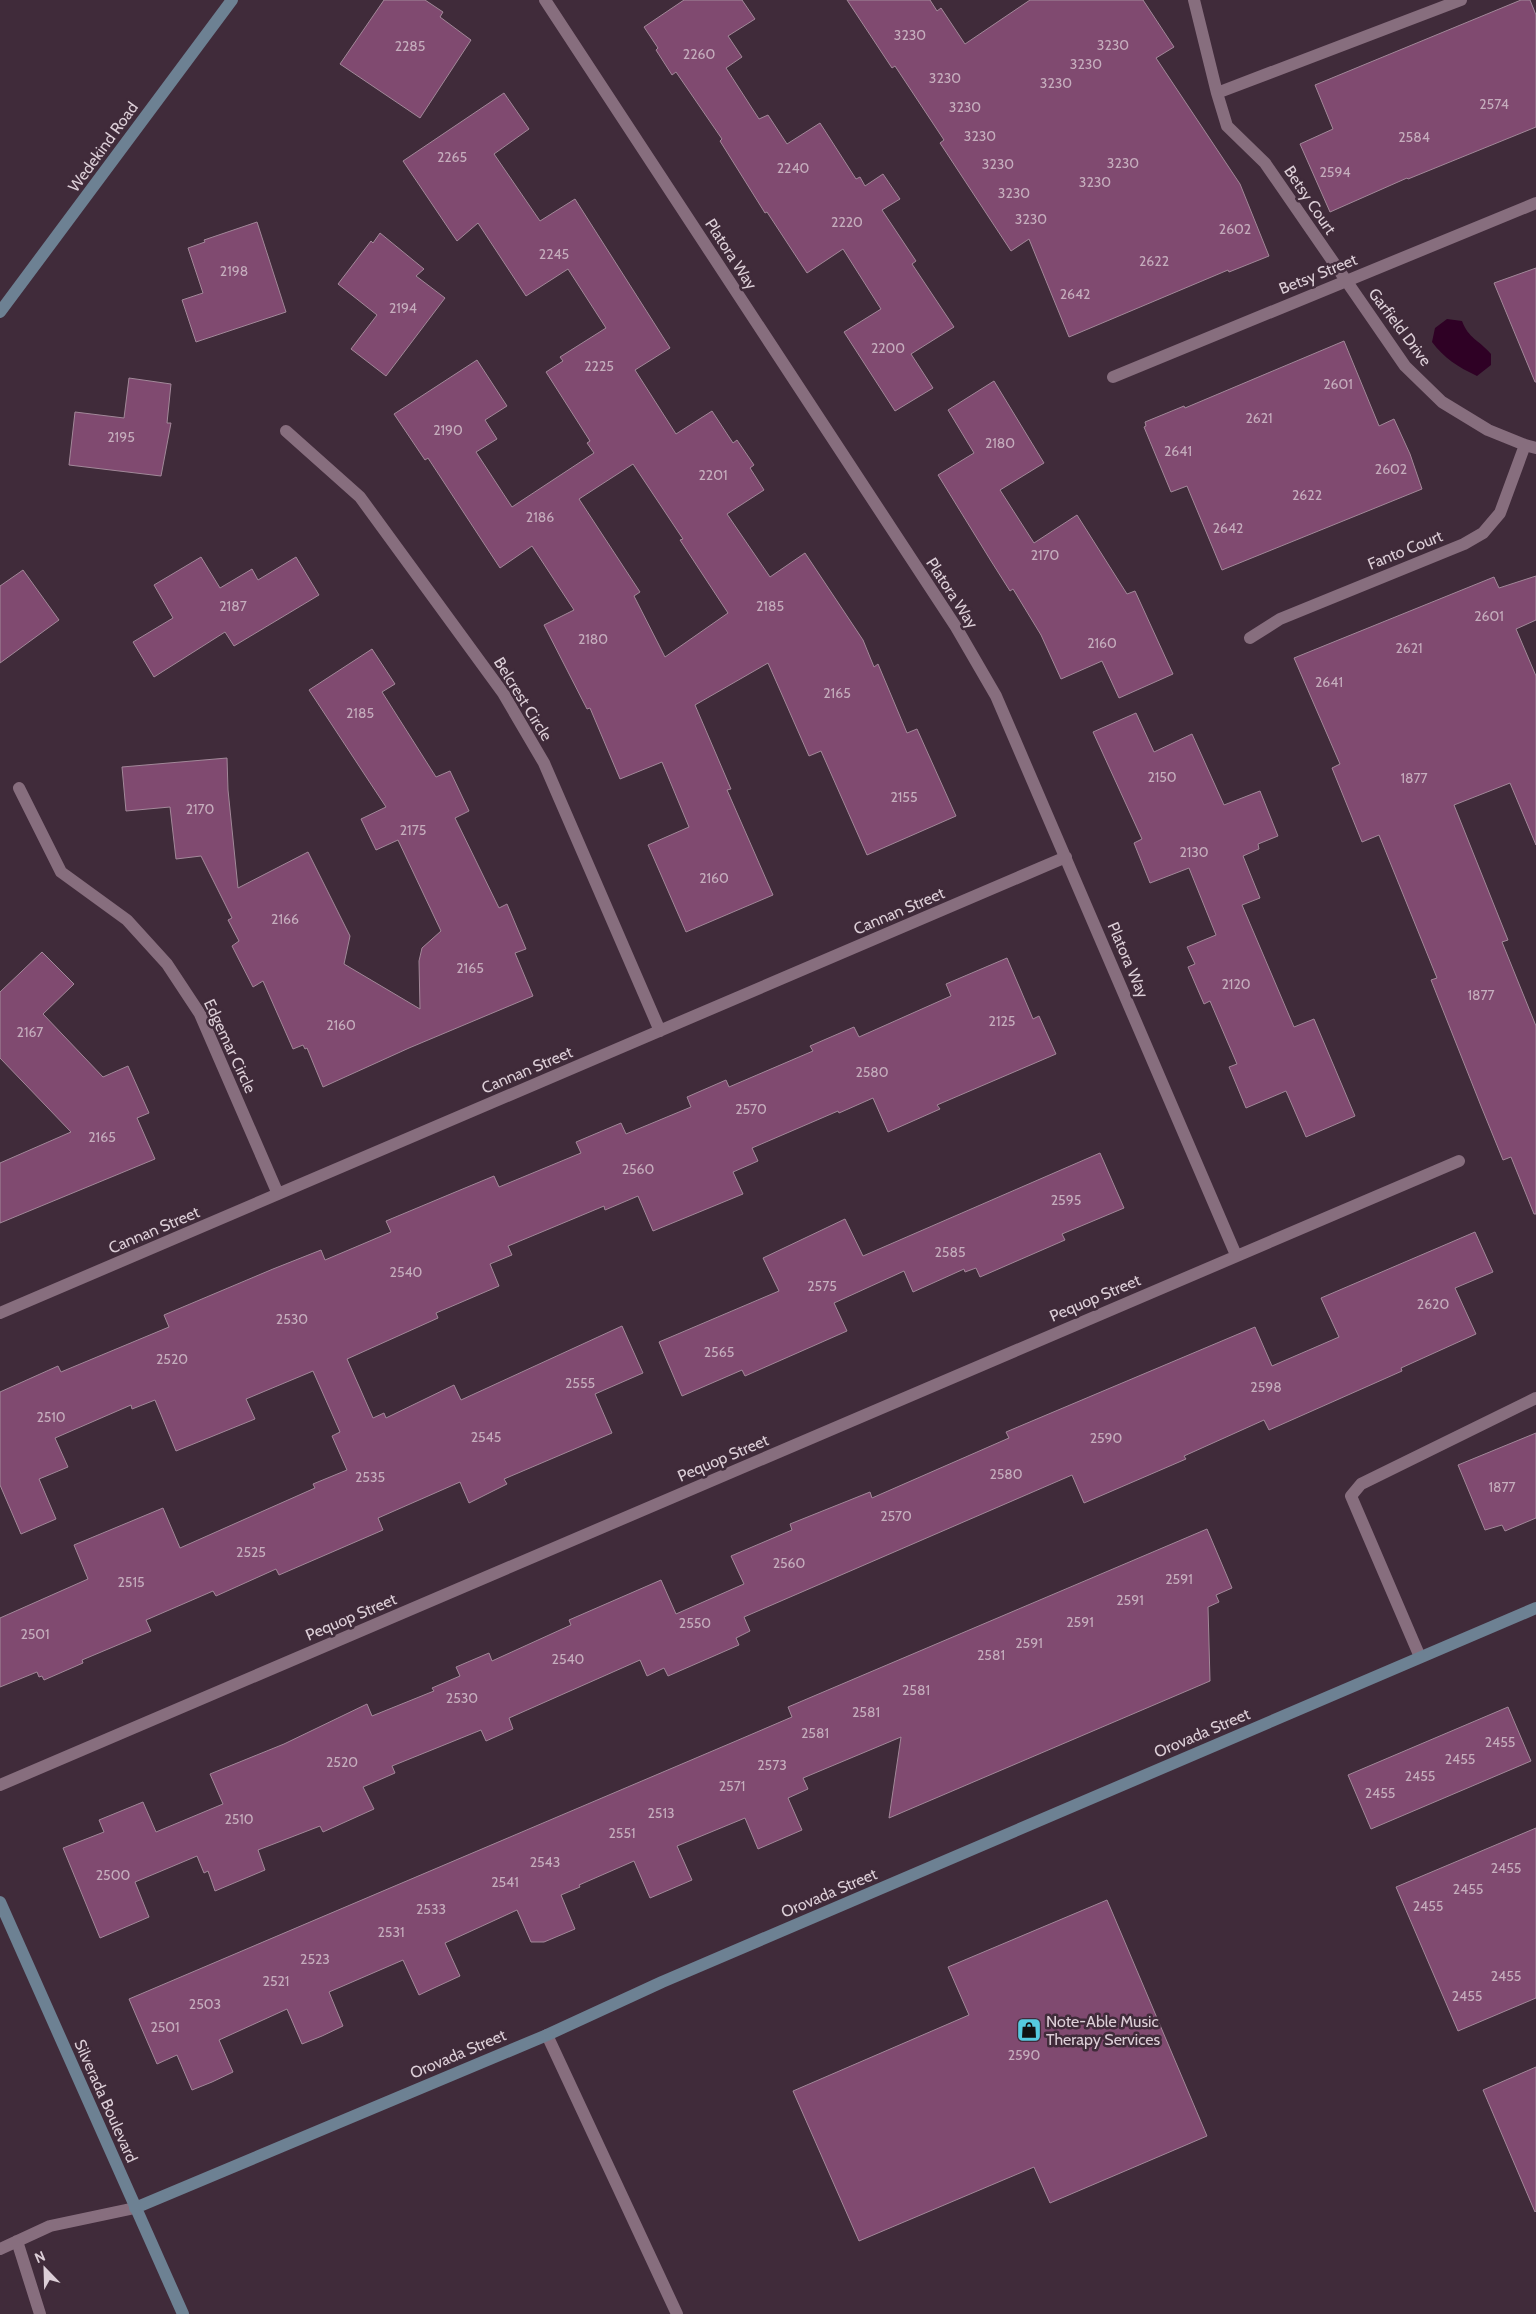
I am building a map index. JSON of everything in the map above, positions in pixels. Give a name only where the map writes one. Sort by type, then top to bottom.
[{"type":"street","name":"Wedekind Road","points":[[0,312],[232,0]]},
{"type":"street","name":"Platora Way","points":[[545,0],[956,628],[996,696],[1236,1255]]},
{"type":"street","name":"Betsy Court","points":[[1194,0],[1217,93],[1228,126],[1265,163],[1345,280]]},
{"type":"street","points":[[1217,93],[1461,0]]},
{"type":"street","name":"Betsy Street","points":[[1113,377],[1536,203]]},
{"type":"street","name":"Garfield Drive","points":[[1345,280],[1405,366],[1442,402],[1488,430],[1530,447]]},
{"type":"street","name":"Belcrest Circle","points":[[286,431],[360,497],[503,693],[544,763],[660,1031]]},
{"type":"street","name":"Fanto Court","points":[[1250,638],[1280,619],[1464,544],[1483,533],[1500,513],[1530,447]]},
{"type":"street","name":"Edgemar Circle","points":[[19,788],[61,872],[127,920],[167,964],[195,1007],[278,1194]]},
{"type":"street","name":"Cannan Street","points":[[0,1313],[1066,857]]},
{"type":"street","name":"Pequop Street","points":[[0,1785],[1459,1161]]},
{"type":"street","points":[[1420,1658],[1351,1496],[1361,1484],[1536,1398]]},
{"type":"street","name":"Orovada Street","points":[[135,2208],[547,2034],[671,1978],[1536,1608]]},
{"type":"street","name":"Silverada Boulevard","points":[[0,1902],[183,2314]]},
{"type":"street","points":[[547,2034],[677,2314]]},
{"type":"street","points":[[0,2250],[50,2226],[135,2208]]},
{"type":"street","points":[[18,2241],[40,2314]]},
{"type":"shaded area","points":[[1447,319],[1462,321],[1471,335],[1491,354],[1491,365],[1477,376],[1452,362],[1432,342],[1435,328]]},
{"type":"building","points":[[384,0],[425,0],[443,12],[440,17],[471,40],[420,118],[340,64]]},
{"type":"building","points":[[684,0],[742,0],[755,19],[728,36],[742,57],[726,68],[759,119],[768,115],[787,144],[820,123],[856,179],[860,177],[865,186],[883,174],[900,199],[882,210],[916,261],[912,264],[954,327],[911,354],[933,388],[895,411],[844,332],[881,309],[843,249],[807,273],[767,212],[765,213],[720,141],[722,139],[676,72],[672,75],[656,50],[658,48],[644,27]]},
{"type":"building","points":[[847,0],[930,0],[937,11],[941,8],[965,44],[1030,0],[1143,0],[1174,47],[1156,58],[1240,184],[1269,256],[1229,272],[1228,270],[1069,337],[1029,239],[1011,251],[940,143],[944,140],[895,66],[892,68]]},
{"type":"building","points":[[1521,0],[1530,0],[1536,15],[1536,127],[1407,178],[1330,212],[1300,144],[1333,129],[1315,85]]},
{"type":"building","points":[[504,93],[529,129],[494,154],[540,221],[575,199],[670,348],[635,370],[676,434],[712,411],[733,443],[737,440],[754,465],[750,468],[764,490],[727,514],[770,577],[805,553],[863,640],[874,667],[878,664],[907,733],[917,729],[956,816],[867,855],[821,751],[809,756],[768,663],[695,705],[731,789],[727,790],[773,895],[686,932],[648,845],[689,827],[662,762],[620,779],[590,708],[587,709],[544,625],[574,610],[532,546],[500,568],[428,458],[425,460],[394,414],[477,360],[507,406],[485,420],[497,439],[476,452],[512,507],[594,453],[587,443],[590,441],[546,372],[563,361],[560,357],[606,328],[568,269],[526,296],[478,223],[457,241],[403,161]],"holes":[[[633,464],[683,539],[680,540],[728,613],[665,657],[634,596],[640,592],[579,499]]]},
{"type":"building","points":[[257,222],[286,312],[196,342],[182,300],[203,293],[188,248],[205,242],[204,240]]},
{"type":"building","points":[[380,233],[424,269],[416,276],[445,298],[386,376],[351,349],[377,315],[338,284],[371,241],[373,243]]},
{"type":"building","points":[[1536,268],[1536,382],[1535,382],[1494,283]]},
{"type":"building","points":[[1344,341],[1379,426],[1394,419],[1410,454],[1422,489],[1222,570],[1187,486],[1171,492],[1144,427],[1146,426],[1145,422],[1184,406],[1185,408]]},
{"type":"building","points":[[129,378],[171,384],[167,423],[171,423],[161,476],[69,465],[75,412],[124,418]]},
{"type":"building","points":[[994,381],[1044,463],[1000,490],[1034,543],[1077,515],[1127,594],[1135,591],[1173,674],[1119,698],[1102,661],[1061,679],[1041,635],[1013,589],[1010,591],[938,475],[974,453],[948,410]]},
{"type":"building","points":[[201,557],[220,588],[252,569],[258,580],[296,557],[319,595],[234,646],[225,632],[154,677],[133,642],[173,618],[154,585]]},
{"type":"building","points":[[23,570],[59,620],[0,663],[0,586]]},
{"type":"building","points":[[1536,576],[1536,620],[1516,629],[1536,676],[1536,845],[1510,783],[1454,805],[1508,940],[1502,942],[1536,1026],[1536,1214],[1534,1214],[1511,1157],[1503,1160],[1431,980],[1437,978],[1379,835],[1362,842],[1332,768],[1340,764],[1294,658],[1494,577],[1499,588]]},
{"type":"building","points":[[372,649],[395,684],[382,692],[436,777],[450,771],[469,811],[455,818],[499,908],[507,904],[526,949],[515,953],[533,996],[409,1048],[323,1087],[307,1048],[305,1049],[303,1045],[293,1049],[263,981],[253,987],[232,946],[239,941],[228,920],[232,918],[201,856],[176,859],[170,807],[126,811],[122,767],[227,758],[228,790],[238,888],[308,852],[350,936],[344,964],[420,1009],[419,961],[422,948],[441,931],[398,840],[376,850],[361,819],[386,807],[309,690]]},
{"type":"building","points":[[1136,713],[1154,752],[1192,734],[1224,805],[1260,791],[1278,836],[1258,844],[1259,849],[1243,856],[1260,898],[1242,905],[1294,1027],[1314,1019],[1355,1116],[1306,1137],[1286,1091],[1246,1108],[1229,1067],[1237,1064],[1210,1001],[1204,1004],[1188,967],[1195,964],[1187,947],[1216,935],[1189,868],[1150,883],[1134,843],[1142,839],[1093,732]]},
{"type":"building","points":[[42,952],[74,984],[43,1014],[103,1077],[128,1066],[149,1113],[137,1118],[155,1159],[0,1223],[0,1163],[71,1132],[0,1058],[0,992]]},
{"type":"building","points":[[1007,958],[1033,1019],[1039,1016],[1056,1054],[937,1105],[940,1109],[888,1132],[873,1098],[752,1148],[758,1161],[733,1172],[743,1194],[653,1231],[638,1196],[605,1210],[604,1206],[508,1246],[512,1255],[490,1264],[499,1286],[436,1313],[438,1318],[347,1359],[373,1418],[384,1413],[386,1418],[454,1385],[461,1400],[622,1326],[643,1373],[595,1394],[612,1433],[504,1479],[507,1484],[469,1503],[460,1482],[378,1518],[383,1530],[279,1575],[276,1569],[216,1596],[213,1591],[146,1620],[151,1631],[82,1660],[83,1663],[44,1680],[42,1676],[39,1677],[37,1672],[0,1687],[0,1618],[88,1579],[74,1545],[163,1508],[180,1548],[315,1488],[313,1484],[347,1470],[332,1436],[340,1432],[313,1371],[246,1399],[255,1419],[176,1451],[155,1400],[132,1409],[131,1405],[55,1438],[68,1467],[39,1479],[56,1519],[21,1534],[0,1485],[0,1392],[58,1366],[61,1372],[169,1327],[164,1315],[273,1269],[321,1250],[325,1260],[391,1232],[386,1221],[494,1176],[499,1187],[581,1153],[576,1142],[621,1123],[626,1134],[691,1107],[687,1097],[726,1080],[729,1087],[813,1051],[810,1046],[854,1027],[859,1037],[951,996],[946,984]]},
{"type":"building","points":[[1100,1153],[1124,1208],[1062,1234],[1065,1240],[980,1277],[976,1268],[965,1272],[964,1269],[913,1292],[904,1271],[834,1303],[847,1331],[745,1376],[742,1370],[682,1396],[659,1342],[779,1291],[763,1258],[845,1219],[863,1256]]},
{"type":"building","points":[[1475,1232],[1493,1272],[1455,1288],[1476,1334],[1401,1368],[1402,1371],[1269,1430],[1264,1420],[1184,1456],[1186,1459],[1084,1503],[1072,1475],[744,1617],[750,1631],[736,1638],[739,1645],[668,1676],[664,1668],[647,1676],[640,1660],[509,1718],[513,1729],[486,1741],[481,1730],[392,1766],[395,1773],[363,1787],[374,1809],[323,1832],[320,1826],[258,1850],[265,1870],[215,1891],[208,1871],[204,1873],[197,1856],[135,1882],[149,1917],[100,1938],[63,1848],[104,1832],[99,1820],[143,1802],[156,1832],[223,1804],[210,1774],[284,1744],[367,1704],[372,1716],[434,1691],[432,1688],[460,1676],[456,1667],[489,1653],[492,1661],[571,1625],[569,1620],[661,1580],[676,1614],[744,1584],[731,1556],[792,1530],[790,1524],[870,1492],[872,1498],[1009,1438],[1006,1432],[1255,1327],[1272,1366],[1339,1337],[1321,1298]]},
{"type":"building","points":[[1536,1433],[1536,1518],[1505,1531],[1502,1525],[1485,1530],[1458,1465]]},
{"type":"building","points":[[1207,1529],[1232,1588],[1216,1595],[1219,1602],[1208,1607],[1210,1681],[889,1818],[901,1737],[803,1778],[808,1789],[788,1798],[802,1830],[758,1849],[745,1818],[677,1846],[692,1880],[650,1898],[634,1861],[561,1895],[575,1929],[544,1942],[531,1942],[517,1910],[445,1943],[460,1976],[419,1995],[403,1960],[329,1992],[343,2026],[322,2036],[302,2044],[287,2009],[219,2040],[233,2072],[212,2082],[192,2090],[177,2055],[157,2064],[129,1999],[792,1717],[788,1707]]},
{"type":"building","points":[[1508,1707],[1531,1761],[1371,1829],[1348,1775]]},
{"type":"building","points":[[1536,1828],[1536,1998],[1458,2031],[1396,1887]]},
{"type":"building","points":[[1107,1900],[1207,2136],[1050,2203],[1034,2167],[859,2241],[793,2091],[969,2015],[948,1967]]},
{"type":"building","points":[[1536,2067],[1536,2211],[1535,2212],[1483,2090]]},
{"type":"place","name":"Note-Able Music Therapy Services","points":[[1029,2030]]}]
